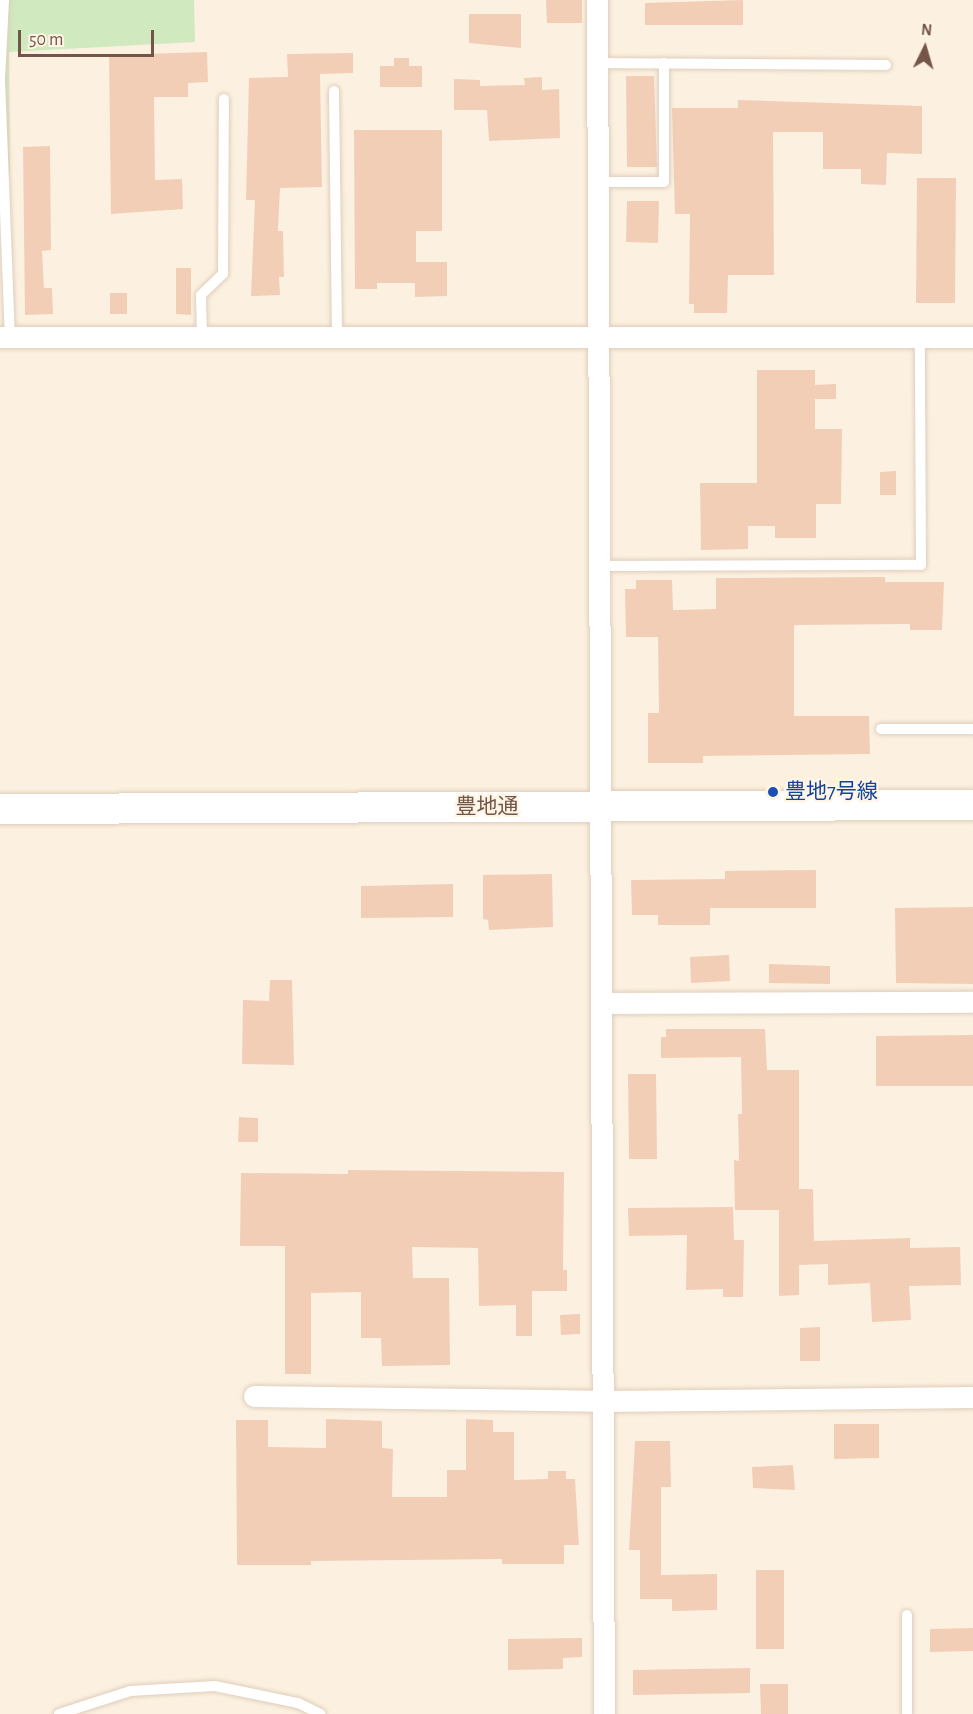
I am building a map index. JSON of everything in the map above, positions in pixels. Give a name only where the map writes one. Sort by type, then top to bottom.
[{"type":"main road","name":"豊地通","points":[[0,809],[973,805]]},
{"type":"street","points":[[597,0],[596,182],[602,1004],[600,1401],[604,1714]]},
{"type":"street","points":[[5,337],[973,337]]},
{"type":"street","points":[[602,1004],[973,1002]]},
{"type":"street","points":[[254,1396],[600,1401],[973,1397]]},
{"type":"lane","points":[[3,0],[0,80],[5,337]]},
{"type":"lane","points":[[596,63],[886,65]]},
{"type":"lane","points":[[596,182],[664,182],[664,63]]},
{"type":"lane","points":[[334,91],[337,338]]},
{"type":"lane","points":[[202,337],[201,295],[223,274],[224,99]]},
{"type":"lane","points":[[599,566],[921,565],[920,337]]},
{"type":"lane","points":[[881,729],[973,729]]},
{"type":"lane","points":[[907,1615],[907,1714]]},
{"type":"lane","points":[[59,1714],[130,1692],[215,1686],[298,1703],[321,1714]]},
{"type":"green space","points":[[0,0],[194,0],[195,42],[9,52],[10,175],[0,175]]},
{"type":"building","points":[[546,0],[582,0],[582,23],[547,23]]},
{"type":"building","points":[[743,0],[743,25],[645,25],[645,3]]},
{"type":"building","points":[[469,14],[521,14],[521,48],[469,43]]},
{"type":"building","points":[[207,52],[208,82],[188,83],[188,97],[154,97],[155,180],[182,179],[183,209],[111,214],[109,55]]},
{"type":"building","points":[[353,53],[353,73],[320,74],[322,187],[280,188],[278,231],[283,231],[284,277],[279,277],[280,295],[251,296],[255,200],[246,200],[249,78],[288,77],[287,54]]},
{"type":"building","points":[[394,58],[409,58],[409,66],[422,66],[422,87],[380,87],[380,66],[394,66]]},
{"type":"building","points":[[626,76],[654,76],[657,167],[627,167]]},
{"type":"building","points":[[542,77],[542,90],[559,89],[560,138],[489,141],[487,110],[454,110],[454,79],[480,80],[480,86],[525,85],[524,78]]},
{"type":"building","points":[[738,100],[922,106],[922,154],[887,153],[886,185],[861,184],[861,169],[823,169],[823,132],[773,132],[774,275],[728,275],[727,313],[694,313],[694,304],[689,304],[690,214],[675,214],[672,108],[738,108]]},
{"type":"building","points":[[354,130],[442,130],[442,231],[416,231],[416,262],[447,262],[447,296],[415,297],[415,283],[377,283],[377,289],[355,289]]},
{"type":"building","points":[[50,146],[51,250],[42,251],[44,288],[52,288],[53,314],[25,315],[23,147]]},
{"type":"building","points":[[917,178],[956,178],[955,303],[916,303]]},
{"type":"building","points":[[627,201],[659,201],[658,243],[626,242]]},
{"type":"building","points":[[176,268],[191,268],[191,315],[176,314]]},
{"type":"building","points":[[110,293],[127,293],[127,314],[110,314]]},
{"type":"building","points":[[757,370],[815,370],[815,385],[836,384],[836,399],[815,399],[815,429],[842,429],[841,504],[816,504],[816,538],[775,538],[775,526],[748,526],[748,549],[701,550],[700,483],[757,483]]},
{"type":"building","points":[[896,471],[896,495],[880,495],[880,472]]},
{"type":"building","points":[[885,577],[885,582],[944,582],[942,630],[910,630],[910,624],[794,625],[794,716],[869,716],[870,754],[703,756],[703,763],[648,763],[648,713],[659,713],[658,637],[626,637],[625,589],[636,589],[636,580],[672,580],[673,610],[716,609],[716,578]]},
{"type":"building","points":[[816,870],[816,908],[710,908],[710,925],[658,925],[658,915],[632,915],[631,880],[725,879],[725,871]]},
{"type":"building","points":[[552,874],[553,927],[489,930],[488,920],[483,919],[483,875]]},
{"type":"building","points":[[453,884],[453,917],[361,918],[361,886]]},
{"type":"building","points":[[973,907],[973,984],[896,983],[895,908]]},
{"type":"building","points":[[729,955],[730,981],[691,983],[690,957]]},
{"type":"building","points":[[769,964],[830,966],[830,984],[769,983]]},
{"type":"building","points":[[270,980],[292,980],[294,1065],[242,1064],[243,1000],[269,1001]]},
{"type":"building","points":[[666,1029],[765,1029],[767,1070],[799,1070],[799,1189],[813,1189],[814,1241],[910,1238],[910,1248],[960,1247],[961,1285],[909,1286],[911,1320],[872,1322],[870,1283],[828,1285],[828,1264],[799,1265],[799,1295],[779,1296],[779,1210],[735,1210],[734,1160],[739,1161],[738,1114],[742,1114],[741,1057],[661,1058],[661,1037],[666,1037]]},
{"type":"building","points":[[973,1035],[973,1086],[876,1086],[876,1036]]},
{"type":"building","points":[[628,1074],[656,1074],[657,1159],[629,1159]]},
{"type":"building","points":[[239,1117],[258,1118],[258,1142],[238,1142]]},
{"type":"building","points":[[348,1170],[564,1172],[563,1270],[567,1270],[567,1291],[532,1291],[532,1336],[516,1336],[516,1305],[479,1306],[478,1248],[412,1247],[413,1278],[449,1278],[450,1365],[382,1366],[381,1338],[361,1338],[361,1292],[311,1293],[311,1374],[285,1374],[285,1246],[240,1246],[241,1173],[348,1174]]},
{"type":"building","points":[[733,1207],[734,1240],[744,1240],[743,1297],[723,1297],[723,1289],[686,1290],[687,1235],[629,1236],[628,1208]]},
{"type":"building","points":[[580,1314],[580,1334],[561,1335],[560,1315]]},
{"type":"building","points":[[820,1327],[820,1361],[800,1361],[800,1328]]},
{"type":"building","points":[[326,1419],[382,1421],[382,1448],[393,1449],[392,1497],[447,1497],[447,1470],[466,1470],[466,1419],[493,1420],[493,1432],[514,1432],[514,1480],[548,1479],[548,1471],[566,1471],[566,1479],[575,1479],[579,1545],[564,1545],[564,1564],[502,1564],[502,1559],[311,1561],[311,1565],[237,1565],[236,1420],[268,1420],[268,1447],[326,1448]]},
{"type":"building","points":[[834,1424],[879,1424],[879,1458],[834,1459]]},
{"type":"building","points":[[635,1441],[670,1441],[671,1487],[661,1487],[661,1575],[717,1574],[717,1610],[672,1611],[672,1599],[640,1599],[640,1550],[629,1550]]},
{"type":"building","points":[[793,1465],[795,1490],[753,1488],[752,1467]]},
{"type":"building","points":[[756,1570],[784,1570],[784,1649],[756,1649]]},
{"type":"building","points":[[973,1628],[973,1651],[930,1652],[930,1629]]},
{"type":"building","points":[[582,1638],[582,1657],[563,1658],[563,1669],[508,1670],[508,1639]]},
{"type":"building","points":[[750,1668],[750,1693],[633,1695],[633,1670]]},
{"type":"building","points":[[760,1684],[788,1684],[788,1714],[761,1714]]},
{"type":"place","name":"豊地7号線","points":[[773,792]]}]
